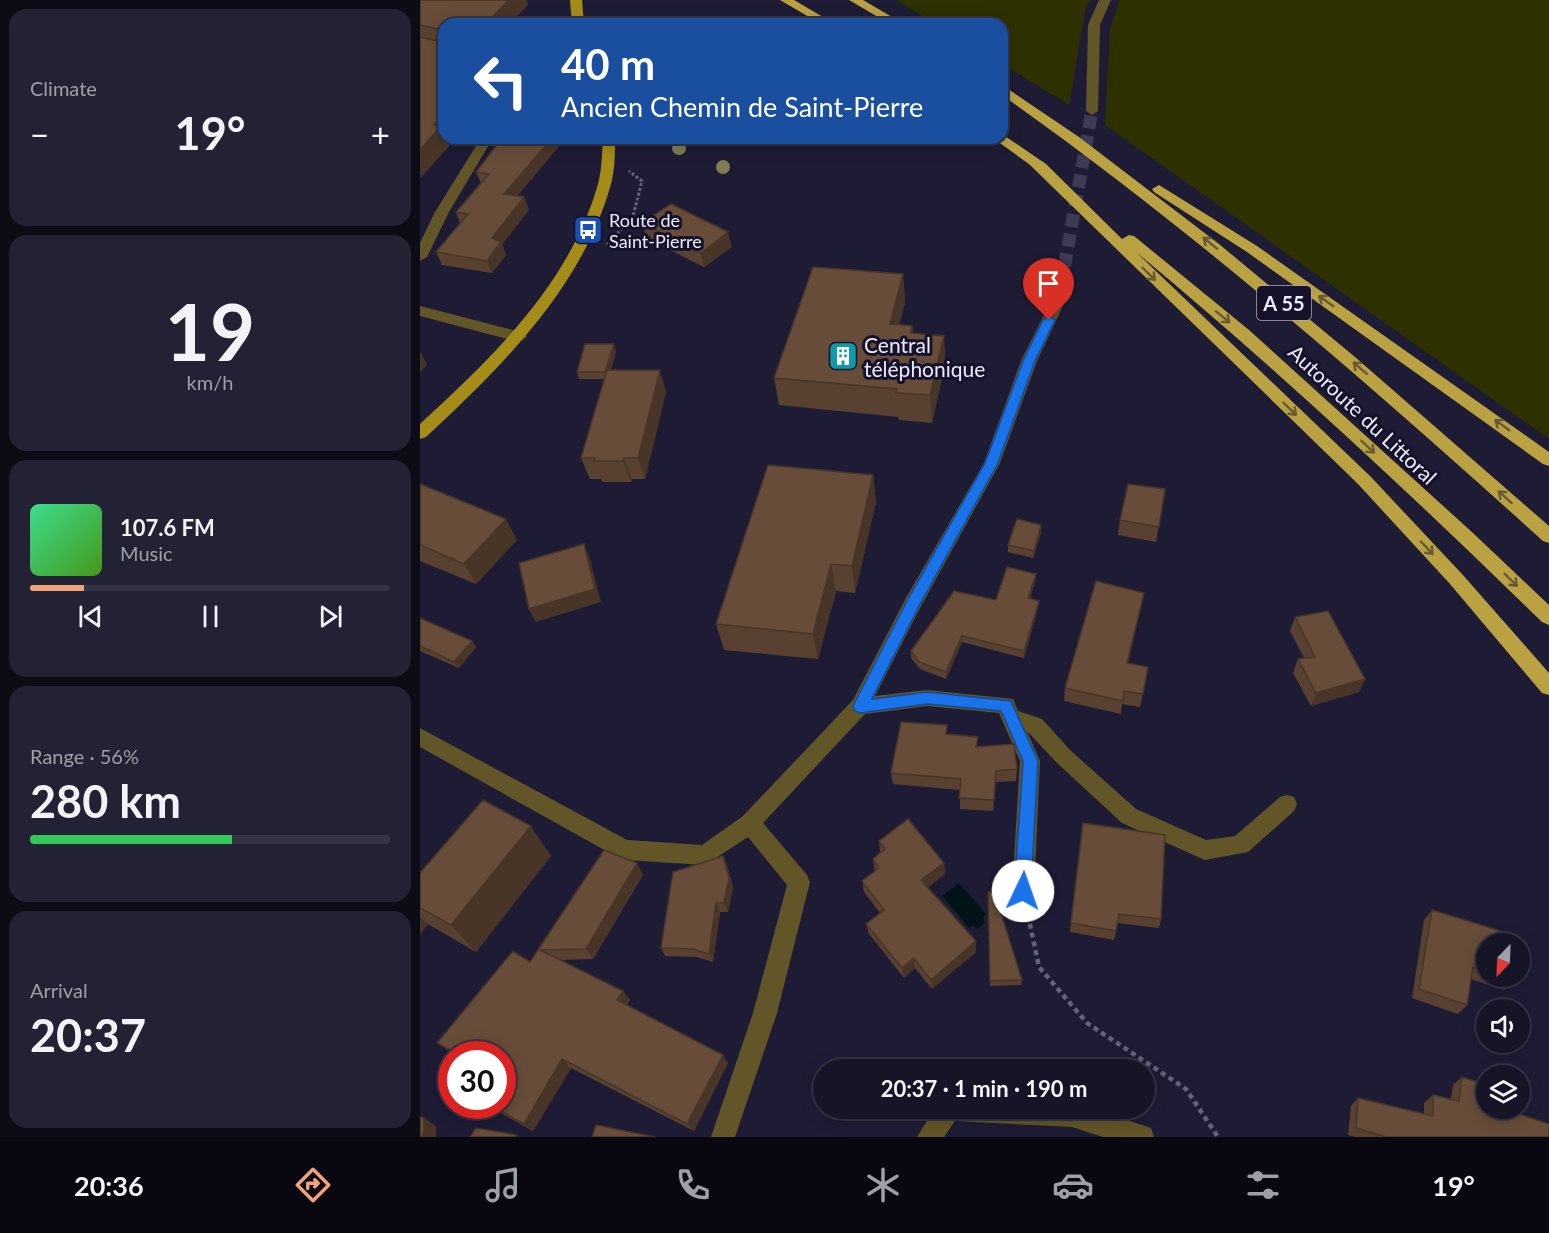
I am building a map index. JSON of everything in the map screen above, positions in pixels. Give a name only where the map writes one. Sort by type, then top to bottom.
[{"type":"highway","points":[[786,0],[818,18]]},
{"type":"highway","points":[[855,0],[887,18]]},
{"type":"highway","points":[[1008,93],[1252,249],[1549,460]]},
{"type":"highway","name":"Autoroute du Littoral","points":[[1008,93],[1071,136],[1260,283],[1369,375],[1549,537]]},
{"type":"highway","name":"Autoroute du Littoral","points":[[1008,142],[1244,334],[1467,538],[1549,617]]},
{"type":"highway","points":[[1032,160],[1364,480],[1456,579],[1549,687]]},
{"type":"main road","points":[[576,0],[578,18]]},
{"type":"main road","points":[[420,433],[472,386],[519,337],[552,295],[578,253],[605,182],[608,144]]},
{"type":"street","points":[[1092,111],[1094,25],[1105,0]]},
{"type":"street","points":[[420,256],[442,212],[483,144]]},
{"type":"street","points":[[420,737],[625,850],[705,855],[750,823],[860,706],[913,603],[992,463],[1029,361],[1059,299]]},
{"type":"street","points":[[420,311],[519,337]]},
{"type":"street","points":[[860,706],[927,698],[1005,705],[1030,761],[1023,891]]},
{"type":"street","points":[[1011,717],[1035,725],[1063,756],[1129,816],[1205,850],[1240,845],[1287,804]]},
{"type":"street","points":[[723,1137],[765,1013],[799,882],[750,823]]},
{"type":"street","points":[[929,1137],[949,1108],[1072,1115],[1142,1137]]},
{"type":"path","points":[[1023,891],[1039,968],[1087,1023],[1186,1089],[1218,1137]]},
{"type":"shaded area","points":[[896,0],[1091,0],[1086,6],[1069,105],[1008,68],[1008,18],[926,18]]},
{"type":"shaded area","points":[[1120,0],[1549,0],[1549,439],[1105,125],[1110,28]]},
{"type":"shaded area","points":[[959,883],[986,914],[983,917],[985,923],[977,929],[973,925],[969,928],[942,896]]},
{"type":"building","points":[[420,0],[509,0],[491,18],[438,18],[438,29],[420,25]]},
{"type":"building","points":[[420,37],[438,40],[438,121],[434,125],[438,126],[438,129],[420,150]]},
{"type":"building","points":[[497,144],[547,144],[504,194],[524,197],[492,238],[501,242],[487,261],[436,252],[468,214],[456,212],[489,174],[476,172]]},
{"type":"building","points":[[671,204],[728,232],[701,253],[642,223]]},
{"type":"building","name":"Central téléphonique","points":[[813,267],[903,274],[890,324],[912,326],[911,333],[944,336],[930,395],[896,393],[897,389],[774,378]]},
{"type":"building","points":[[585,344],[614,344],[605,372],[577,372]]},
{"type":"building","points":[[607,370],[660,370],[638,458],[624,458],[623,461],[594,461],[595,458],[581,458]]},
{"type":"building","points":[[768,465],[873,475],[852,566],[831,564],[813,634],[716,624]]},
{"type":"building","points":[[420,484],[506,519],[464,564],[420,545]]},
{"type":"building","points":[[1128,484],[1165,489],[1159,527],[1120,520]]},
{"type":"building","points":[[1017,519],[1041,525],[1034,551],[1008,545]]},
{"type":"building","points":[[584,544],[595,589],[529,609],[519,563]]},
{"type":"building","points":[[1007,567],[1036,574],[1028,598],[1039,601],[1024,651],[962,636],[946,672],[919,662],[911,651],[954,591],[996,600]]},
{"type":"building","points":[[1096,581],[1144,593],[1127,663],[1148,667],[1143,694],[1124,691],[1123,701],[1065,688]]},
{"type":"building","points":[[1328,611],[1365,679],[1316,693],[1298,659],[1315,657],[1295,617]]},
{"type":"building","points":[[420,618],[472,641],[454,662],[420,646]]},
{"type":"building","points":[[901,722],[947,725],[946,734],[978,737],[976,747],[1014,744],[1017,769],[996,771],[994,800],[959,798],[961,779],[891,773]]},
{"type":"building","points":[[483,800],[531,826],[451,925],[420,908],[420,873]]},
{"type":"building","points":[[908,819],[944,863],[921,880],[976,941],[931,980],[914,958],[902,968],[866,924],[884,910],[862,881],[879,868],[873,859],[885,849],[879,841]]},
{"type":"building","points":[[1083,823],[1165,835],[1161,919],[1119,914],[1116,931],[1071,923]]},
{"type":"building","points":[[604,850],[637,863],[586,949],[540,950],[623,991],[617,1000],[723,1055],[687,1124],[562,1059],[524,1124],[515,1119],[516,1041],[439,1041],[513,951],[530,962]]},
{"type":"building","points":[[723,856],[729,878],[724,903],[716,903],[709,954],[693,949],[661,948],[673,872]]},
{"type":"building","points":[[994,891],[1022,980],[990,981],[988,892]]},
{"type":"building","points":[[1432,910],[1507,933],[1476,933],[1476,968],[1473,967],[1467,1005],[1419,989]]},
{"type":"building","points":[[1462,1077],[1476,1082],[1476,1119],[1530,1118],[1549,1124],[1549,1137],[1386,1137],[1356,1128],[1358,1098],[1433,1116],[1433,1095],[1459,1101]]},
{"type":"building","points":[[420,1117],[424,1118],[422,1137],[420,1137]]},
{"type":"building","points":[[596,1125],[655,1137],[592,1137]]},
{"type":"building","points":[[476,1128],[517,1135],[515,1137],[470,1137]]},
{"type":"tunnel","points":[[1061,286],[1092,111]]},
{"type":"tunnel","points":[[1059,299],[1062,284]]},
{"type":"place","name":"Route de Saint-Pierre","points":[[588,230]]},
{"type":"place","name":"Central téléphonique","points":[[843,356]]},
{"type":"route","points":[[1023,891],[1030,761],[1005,705],[927,698],[860,706],[913,603],[992,463],[1029,361],[1049,320]]}]
